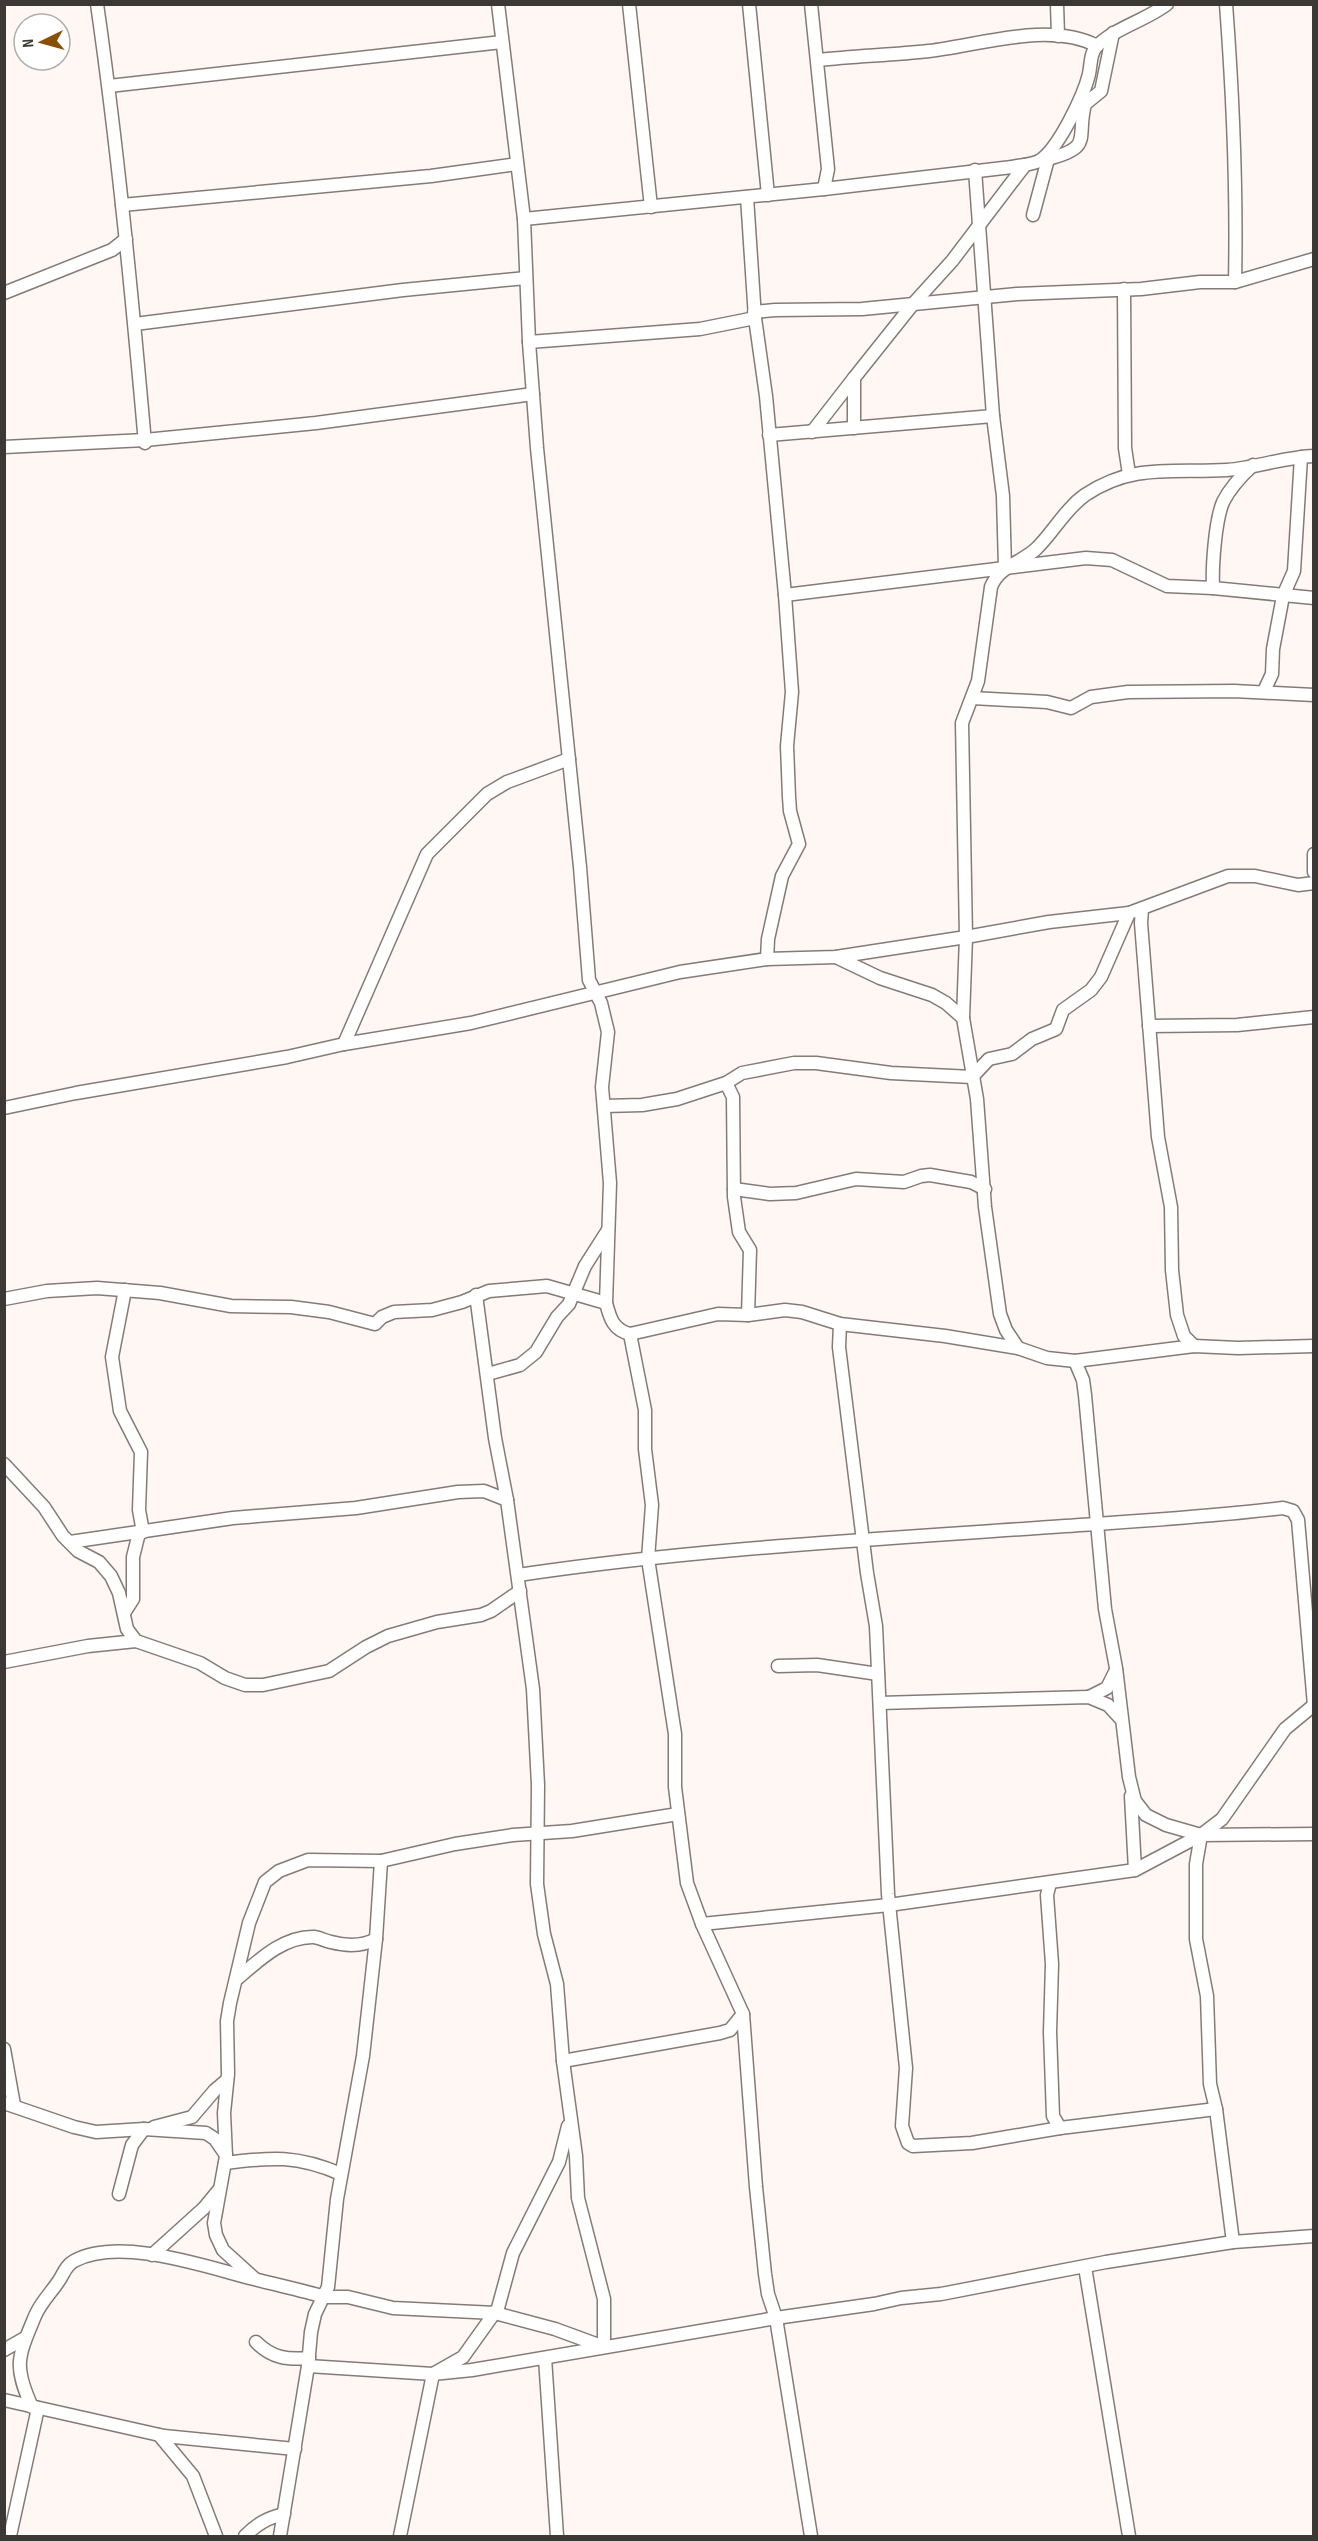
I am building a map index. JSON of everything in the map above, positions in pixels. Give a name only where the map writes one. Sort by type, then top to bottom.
[{"type":"street","points":[[97,4],[109,86],[126,239],[145,442]]},
{"type":"street","points":[[498,4],[524,219],[533,394],[589,980],[606,1016],[608,1032],[602,1087],[610,1183],[606,1303],[610,1321],[620,1330],[630,1334],[718,1314],[748,1315],[785,1310],[802,1312],[840,1324],[895,1329],[1018,1348],[1047,1358],[1075,1361],[1194,1346],[1238,1348],[1314,1346]]},
{"type":"street","points":[[629,4],[651,207]]},
{"type":"street","points":[[749,4],[768,195]]},
{"type":"street","points":[[811,4],[828,169],[824,189]]},
{"type":"street","points":[[1057,4],[1058,36]]},
{"type":"street","points":[[524,219],[824,189],[1025,165],[1040,160],[1050,151],[1083,93],[1090,61],[1097,46],[1113,33],[1131,26],[1167,4]]},
{"type":"street","points":[[1226,4],[1237,199],[1235,282]]},
{"type":"street","points":[[1033,215],[1048,159],[1071,153],[1083,138],[1085,104],[1101,91],[1113,33]]},
{"type":"street","points":[[818,60],[928,51],[1042,35],[1088,41],[1097,46]]},
{"type":"street","points":[[109,86],[502,42]]},
{"type":"street","points":[[122,205],[431,176],[517,165]]},
{"type":"street","points":[[812,432],[913,304],[952,261],[1025,165]]},
{"type":"street","points":[[975,170],[993,416],[1003,496],[1005,568]]},
{"type":"street","points":[[747,197],[755,315],[770,435],[792,692],[787,746],[789,797],[799,844],[782,876],[768,939],[767,959]]},
{"type":"street","points":[[4,293],[112,250],[126,239]]},
{"type":"street","points":[[529,342],[700,329],[775,310],[862,309],[1017,294],[1124,290],[1235,282],[1314,259]]},
{"type":"street","points":[[135,324],[403,290],[526,278]]},
{"type":"street","points":[[1124,290],[1125,448],[1129,474]]},
{"type":"street","points":[[854,378],[854,428]]},
{"type":"street","points":[[4,447],[145,442],[316,423],[533,394]]},
{"type":"street","points":[[770,435],[993,416]]},
{"type":"street","points":[[1018,1348],[1006,1330],[1000,1314],[985,1207],[978,1109],[963,1018],[966,938],[962,723],[972,698],[981,664],[994,579],[1005,568],[1035,550],[1082,497],[1102,484],[1129,474],[1182,470],[1229,470],[1307,457],[1294,571],[1283,596],[1273,649],[1272,674],[1263,691]]},
{"type":"street","points":[[1213,588],[1212,571],[1221,508],[1238,479],[1254,465]]},
{"type":"street","points":[[785,595],[1086,558],[1112,560],[1167,586],[1314,598]]},
{"type":"street","points":[[972,698],[1047,702],[1071,708],[1091,697],[1106,694],[1206,690],[1314,695]]},
{"type":"street","points":[[344,1044],[427,854],[487,794],[507,782],[568,759]]},
{"type":"street","points":[[1314,854],[1312,863],[1314,873]]},
{"type":"street","points":[[4,1108],[76,1093],[287,1057],[344,1044],[471,1023],[680,972],[767,959],[836,957],[966,938],[1049,922],[1129,913],[1228,876],[1255,876],[1298,885],[1314,883]]},
{"type":"street","points":[[1142,909],[1141,923],[1158,1137],[1170,1207],[1172,1270],[1177,1315],[1184,1336],[1194,1346]]},
{"type":"street","points":[[604,1106],[642,1105],[677,1100],[726,1083],[736,1075],[749,1071],[794,1064],[816,1063],[891,1073],[972,1077],[989,1059],[1012,1054],[1032,1039],[1056,1029],[1063,1010],[1091,990],[1101,977],[1129,913]]},
{"type":"street","points":[[836,957],[880,978],[932,995],[946,1003],[963,1018]]},
{"type":"street","points":[[1149,1026],[1237,1025],[1314,1017]]},
{"type":"street","points":[[726,1083],[733,1097],[734,1190],[738,1230],[750,1250],[748,1315]]},
{"type":"street","points":[[734,1190],[770,1194],[796,1193],[856,1179],[904,1182],[930,1175],[971,1182],[985,1189]]},
{"type":"street","points":[[488,1374],[508,1370],[531,1357],[557,1317],[569,1304],[585,1266],[609,1230]]},
{"type":"street","points":[[4,1299],[72,1289],[125,1290],[160,1293],[231,1306],[291,1307],[329,1312],[373,1324],[394,1312],[432,1310],[462,1302],[489,1291],[547,1286],[606,1303]]},
{"type":"street","points":[[124,1613],[133,1599],[134,1557],[141,1532],[139,1509],[141,1452],[120,1411],[112,1357],[125,1290]]},
{"type":"street","points":[[476,1295],[533,1689],[538,1785],[537,1884],[544,1934],[557,1984],[578,2198],[604,2299],[604,2347]]},
{"type":"street","points":[[840,1324],[839,1347],[876,1626],[889,1905],[906,2068],[902,2126],[908,2143],[913,2146],[962,2144],[1060,2128],[1216,2109]]},
{"type":"street","points":[[630,1334],[645,1410],[647,1474],[651,1505],[648,1559],[675,1734],[675,1787],[687,1883],[702,1924],[742,2014],[765,2274],[768,2294],[776,2318],[811,2536]]},
{"type":"street","points":[[1075,1361],[1083,1380],[1085,1395],[1099,1524],[1105,1610],[1116,1668],[1120,1718],[1131,1792],[1135,1870]]},
{"type":"street","points":[[4,1464],[44,1507],[78,1551],[99,1563],[111,1576],[116,1584],[128,1629],[136,1641]]},
{"type":"street","points":[[70,1542],[252,1515],[356,1508],[458,1492],[484,1491],[507,1500]]},
{"type":"street","points":[[518,1575],[577,1565],[864,1541],[1185,1519],[1283,1508],[1293,1511],[1298,1527],[1314,1705],[1285,1730],[1222,1819],[1201,1835],[1135,1870],[889,1905],[702,1924]]},
{"type":"street","points":[[4,1662],[88,1646],[136,1641],[200,1663],[225,1678],[245,1685],[263,1685],[329,1671],[388,1636],[437,1622],[481,1615],[491,1611],[520,1591]]},
{"type":"street","points":[[777,1666],[817,1665],[878,1674]]},
{"type":"street","points":[[1089,1697],[1107,1688],[1116,1668]]},
{"type":"street","points":[[880,1703],[1089,1697],[1108,1705],[1120,1718]]},
{"type":"street","points":[[1131,1792],[1139,1808],[1146,1815],[1166,1825],[1201,1835],[1314,1834]]},
{"type":"street","points":[[255,2279],[223,2250],[216,2235],[216,2206],[226,2159],[224,2113],[228,2080],[227,2021],[249,1923],[265,1882],[279,1871],[308,1860],[381,1861],[455,1844],[513,1835],[572,1831],[678,1814]]},
{"type":"street","points":[[1201,1835],[1196,1864],[1194,1921],[1206,1989],[1209,2036],[1207,2057],[1210,2084],[1216,2109],[1233,2242]]},
{"type":"street","points":[[280,2536],[309,2362],[313,2323],[325,2296],[330,2277],[332,2230],[363,2056],[376,1939],[381,1861]]},
{"type":"street","points":[[1050,1883],[1047,1895],[1052,1964],[1050,2032],[1053,2116],[1060,2128]]},
{"type":"street","points":[[237,1979],[259,1960],[294,1941],[315,1937],[328,1942],[357,1944],[369,1943],[376,1939]]},
{"type":"street","points":[[563,2061],[720,2033],[730,2030],[742,2014]]},
{"type":"street","points":[[4,2049],[9,2104],[74,2127],[96,2132],[146,2129],[206,2133],[215,2139],[226,2159]]},
{"type":"street","points":[[119,2194],[132,2145],[146,2129],[192,2117],[215,2090],[228,2080]]},
{"type":"street","points":[[400,2536],[433,2374],[463,2357],[495,2313],[522,2232],[559,2162],[570,2119]]},
{"type":"street","points":[[226,2159],[288,2157],[314,2163],[341,2174]]},
{"type":"street","points":[[152,2255],[204,2208],[221,2188]]},
{"type":"street","points":[[256,2342],[271,2354],[282,2359],[433,2374],[472,2370],[901,2298],[941,2294],[1233,2242],[1314,2236]]},
{"type":"street","points":[[10,2536],[35,2408],[18,2370],[25,2338],[42,2301],[57,2284],[67,2266],[76,2260],[91,2256],[132,2252],[178,2259],[325,2296],[348,2297],[393,2308],[495,2313],[555,2329],[604,2347]]},
{"type":"street","points":[[1085,2267],[1129,2536]]},
{"type":"street","points":[[4,2349],[25,2338]]},
{"type":"street","points":[[545,2358],[556,2536]]},
{"type":"street","points":[[4,2400],[159,2434],[295,2449]]},
{"type":"street","points":[[159,2434],[193,2476],[216,2536]]},
{"type":"street","points":[[245,2536],[256,2525],[284,2514]]}]
